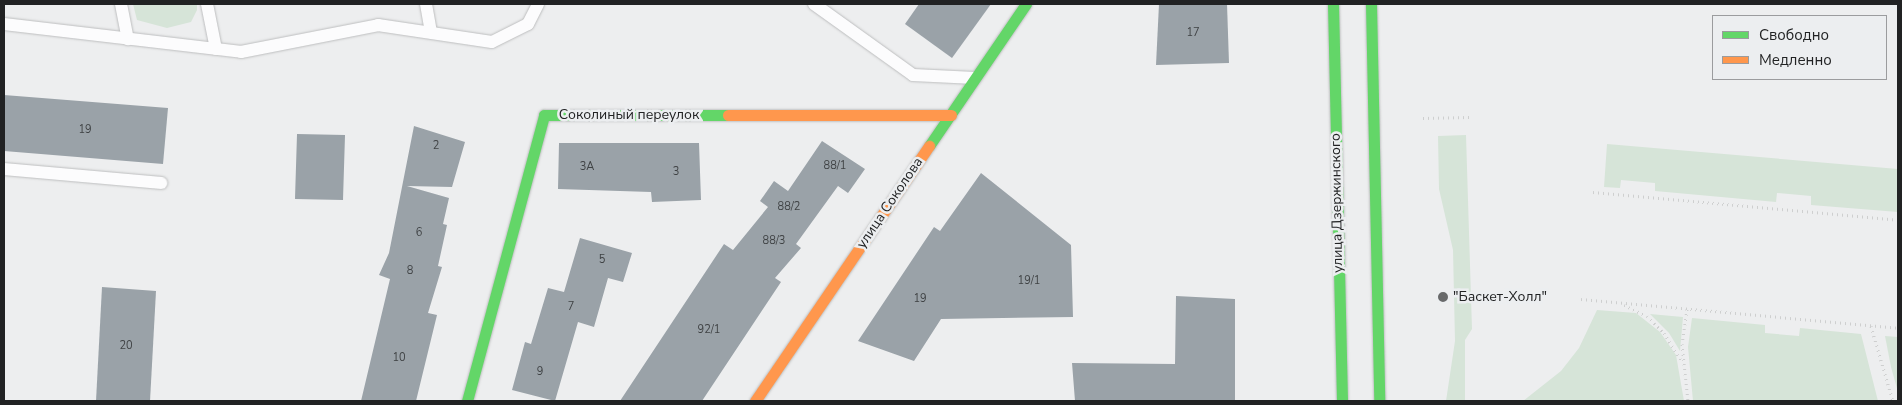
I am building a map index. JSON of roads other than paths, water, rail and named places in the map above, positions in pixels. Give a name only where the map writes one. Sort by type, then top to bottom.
[{"type":"street","name":"улица Соколова","points":[[755,401],[1026,4]]},
{"type":"street","name":"улица Дзержинского","points":[[1333,4],[1342,401]]},
{"type":"street","points":[[1371,4],[1379,401]]},
{"type":"street","name":"Соколиный переулок","points":[[467,401],[544,115],[950,115]]},
{"type":"lane","points":[[121,4],[128,39]]},
{"type":"lane","points":[[207,4],[216,49]]},
{"type":"lane","points":[[426,4],[431,33]]},
{"type":"lane","points":[[4,24],[241,52],[378,25],[492,42],[528,24],[538,4]]},
{"type":"lane","points":[[814,4],[913,75],[976,78]]},
{"type":"lane","points":[[4,169],[161,183]]},
{"type":"place","name":"\"Баскет-Холл\"","points":[[1443,297]]}]
